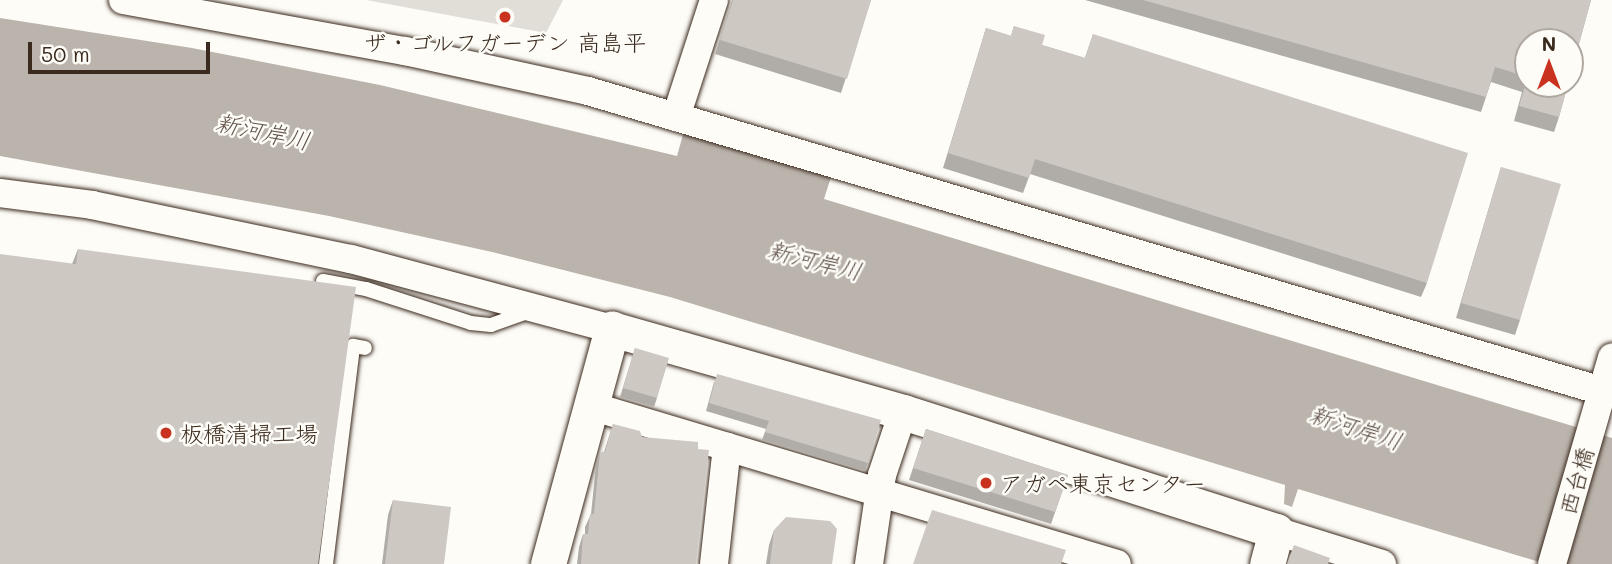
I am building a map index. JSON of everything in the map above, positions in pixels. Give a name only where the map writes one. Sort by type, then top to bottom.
[{"type":"street","points":[[123,0],[505,71],[676,117],[1602,395]]},
{"type":"street","points":[[676,117],[714,0]]},
{"type":"street","points":[[0,193],[222,230],[444,281],[903,412],[1382,564]]},
{"type":"street","points":[[548,564],[612,329]]},
{"type":"street","name":"西台橋","points":[[1552,564],[1612,358]]},
{"type":"street","points":[[591,406],[1117,564]]},
{"type":"street","points":[[869,564],[879,492],[903,412]]},
{"type":"street","points":[[714,564],[727,447]]},
{"type":"street","points":[[1266,564],[1276,531]]},
{"type":"lane","points":[[323,281],[366,289],[471,323],[491,324],[538,308]]},
{"type":"lane","points":[[326,564],[353,346],[365,348]]},
{"type":"shaded area","name":"ザ・ゴルフガーデン 高島平","points":[[366,0],[563,0],[546,33]]},
{"type":"water","name":"新河岸川","points":[[0,18],[192,48],[380,85],[677,156],[684,131],[832,174],[824,199],[1612,438],[1612,564],[1546,564],[1298,489],[1292,507],[1284,504],[1285,485],[670,297],[492,252],[329,216],[0,156]]},
{"type":"building","points":[[733,0],[871,0],[847,79],[720,40]]},
{"type":"building","points":[[1143,0],[1591,0],[1583,28],[1514,28],[1514,73],[1495,67],[1486,97]]},
{"type":"building","points":[[1014,26],[1045,35],[1042,45],[1085,58],[1093,34],[1468,153],[1427,283],[1035,159],[1029,178],[948,153],[986,28],[1011,36]]},
{"type":"building","points":[[1521,98],[1564,98],[1559,117],[1519,106]]},
{"type":"building","points":[[1501,167],[1561,184],[1520,320],[1461,303]]},
{"type":"building","name":"板橋清掃工場","points":[[78,249],[356,287],[318,564],[0,564],[0,254],[76,264]]},
{"type":"building","points":[[635,348],[669,358],[657,398],[623,388]]},
{"type":"building","points":[[717,374],[881,420],[868,463],[765,432],[769,421],[709,403]]},
{"type":"building","points":[[613,424],[640,431],[642,437],[698,442],[698,449],[709,450],[696,564],[581,564],[583,534],[588,534],[590,514],[594,514],[600,452],[605,452]]},
{"type":"building","name":"アガペ東京センター","points":[[926,429],[1068,475],[1055,512],[913,468]]},
{"type":"building","points":[[393,500],[451,507],[444,564],[385,564]]},
{"type":"building","points":[[932,510],[1066,550],[1061,564],[913,564]]},
{"type":"building","points":[[786,517],[830,521],[837,529],[832,564],[770,564],[774,530]]},
{"type":"building","points":[[1294,545],[1330,558],[1328,564],[1287,564]]},
{"type":"place","name":"ザ・ゴルフガーデン 高島平","points":[[505,17]]},
{"type":"place","name":"板橋清掃工場","points":[[166,433]]},
{"type":"place","name":"アガペ東京センター","points":[[986,483]]}]
